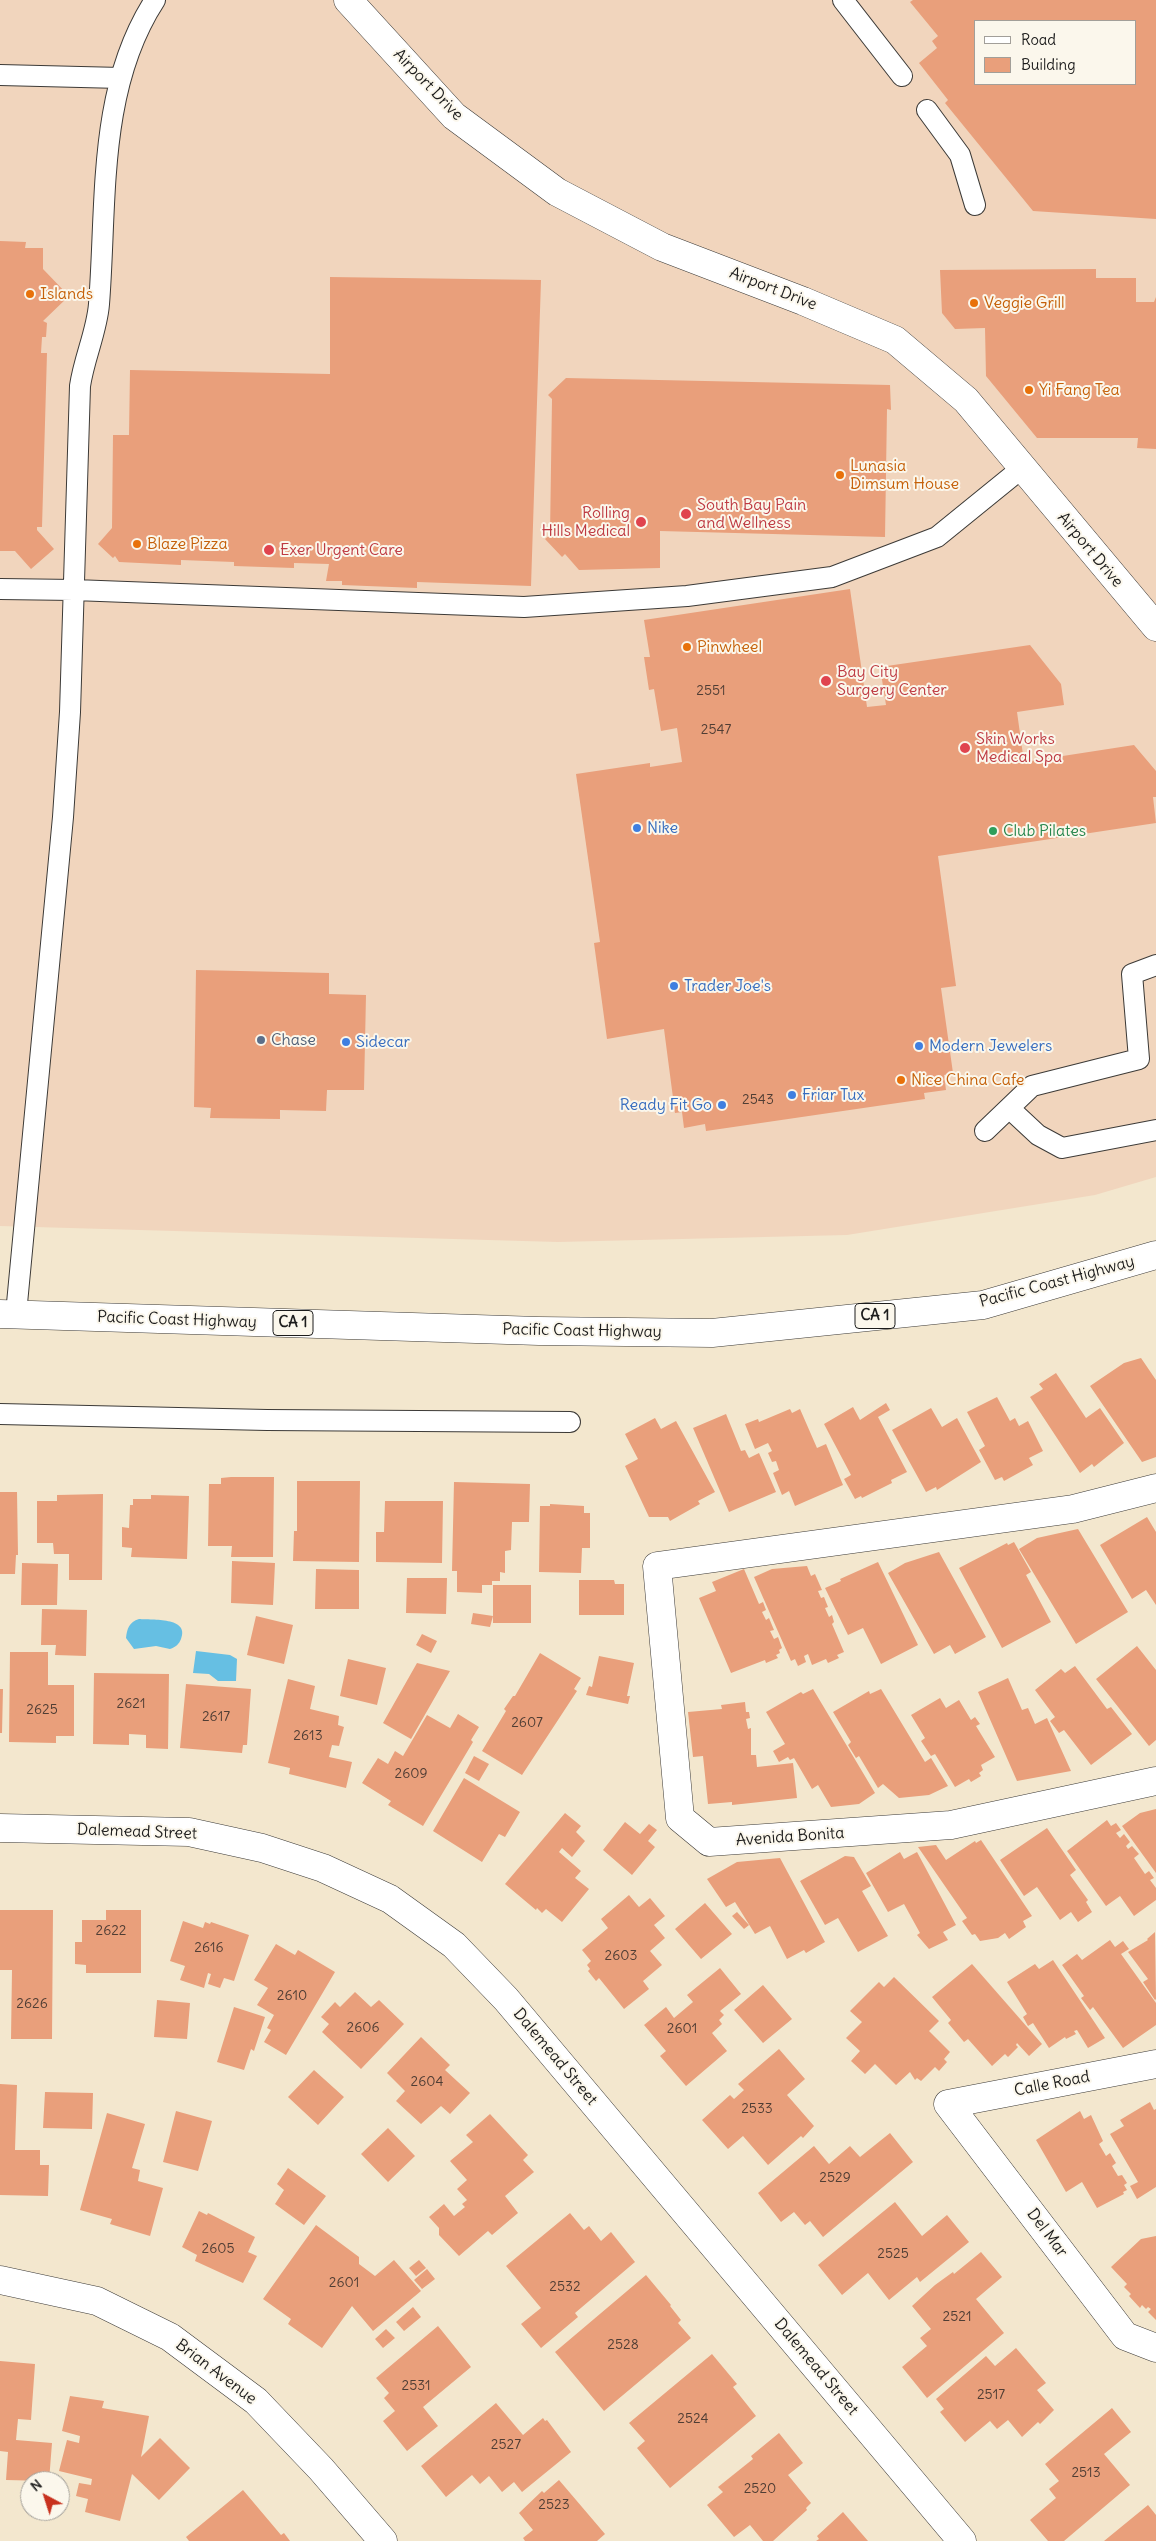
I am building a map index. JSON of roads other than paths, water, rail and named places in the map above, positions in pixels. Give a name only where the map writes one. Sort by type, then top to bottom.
[{"type":"main road","name":"Airport Drive","points":[[348,0],[454,116],[558,192],[662,247],[803,301],[895,340],[966,400],[1156,628]]},
{"type":"main road","name":"Pacific Coast Highway","points":[[8,1314],[529,1331],[712,1333],[983,1305],[1156,1255]]},
{"type":"main road","name":"Avenida Bonita","points":[[1156,1488],[1073,1509],[657,1566],[680,1818],[709,1842],[951,1826],[1156,1782]]},
{"type":"main road","name":"Dalemead Street","points":[[0,1828],[189,1832],[262,1848],[323,1868],[390,1899],[454,1945],[506,1998],[962,2541]]},
{"type":"main road","name":"Calle Road","points":[[948,2104],[1156,2064]]},
{"type":"main road","name":"Del Mar","points":[[948,2104],[1125,2336],[1156,2348]]},
{"type":"main road","name":"Brian Avenue","points":[[0,2280],[98,2301],[170,2337],[256,2401],[321,2469],[383,2541]]},
{"type":"lane","points":[[8,1314],[63,817],[70,712],[80,386],[84,361],[99,306],[103,194],[120,78],[139,24],[155,0]]},
{"type":"lane","points":[[843,0],[902,76]]},
{"type":"lane","points":[[0,75],[120,78]]},
{"type":"lane","points":[[927,110],[960,155],[975,205]]},
{"type":"lane","points":[[0,589],[74,590],[524,607],[687,596],[832,577],[937,536],[1022,468]]},
{"type":"lane","points":[[984,1130],[1032,1086],[1139,1059],[1132,974],[1156,965]]},
{"type":"lane","points":[[1009,1108],[1038,1135],[1062,1148],[1156,1130]]},
{"type":"lane","points":[[0,1414],[267,1420],[570,1422]]},
{"type":"water","points":[[139,1619],[175,1623],[182,1632],[180,1641],[170,1649],[156,1646],[134,1649],[126,1635],[131,1624]]},
{"type":"water","points":[[196,1651],[230,1655],[237,1659],[236,1681],[218,1681],[209,1674],[193,1673]]},
{"type":"place","name":"Islands","points":[[30,294]]},
{"type":"place","name":"Veggie Grill","points":[[974,303]]},
{"type":"place","name":"Yi Fang Tea","points":[[1029,390]]},
{"type":"place","name":"Lunasia Dimsum House","points":[[840,475]]},
{"type":"place","name":"South Bay Pain and Wellness","points":[[686,514]]},
{"type":"place","name":"Rolling Hills Medical","points":[[641,522]]},
{"type":"place","name":"Blaze Pizza","points":[[137,544]]},
{"type":"place","name":"Exer Urgent Care","points":[[269,550]]},
{"type":"place","name":"Pinwheel","points":[[687,647]]},
{"type":"place","name":"Bay City Surgery Center","points":[[826,681]]},
{"type":"place","name":"Skin Works Medical Spa","points":[[965,748]]},
{"type":"place","name":"Nike","points":[[637,828]]},
{"type":"place","name":"Club Pilates","points":[[993,831]]},
{"type":"place","name":"Trader Joe's","points":[[674,986]]},
{"type":"place","name":"Chase","points":[[261,1040]]},
{"type":"place","name":"Sidecar","points":[[346,1042]]},
{"type":"place","name":"Modern Jewelers","points":[[919,1046]]},
{"type":"place","name":"Nice China Cafe","points":[[901,1080]]},
{"type":"place","name":"Friar Tux","points":[[792,1095]]},
{"type":"place","name":"Ready Fit Go","points":[[722,1105]]}]
